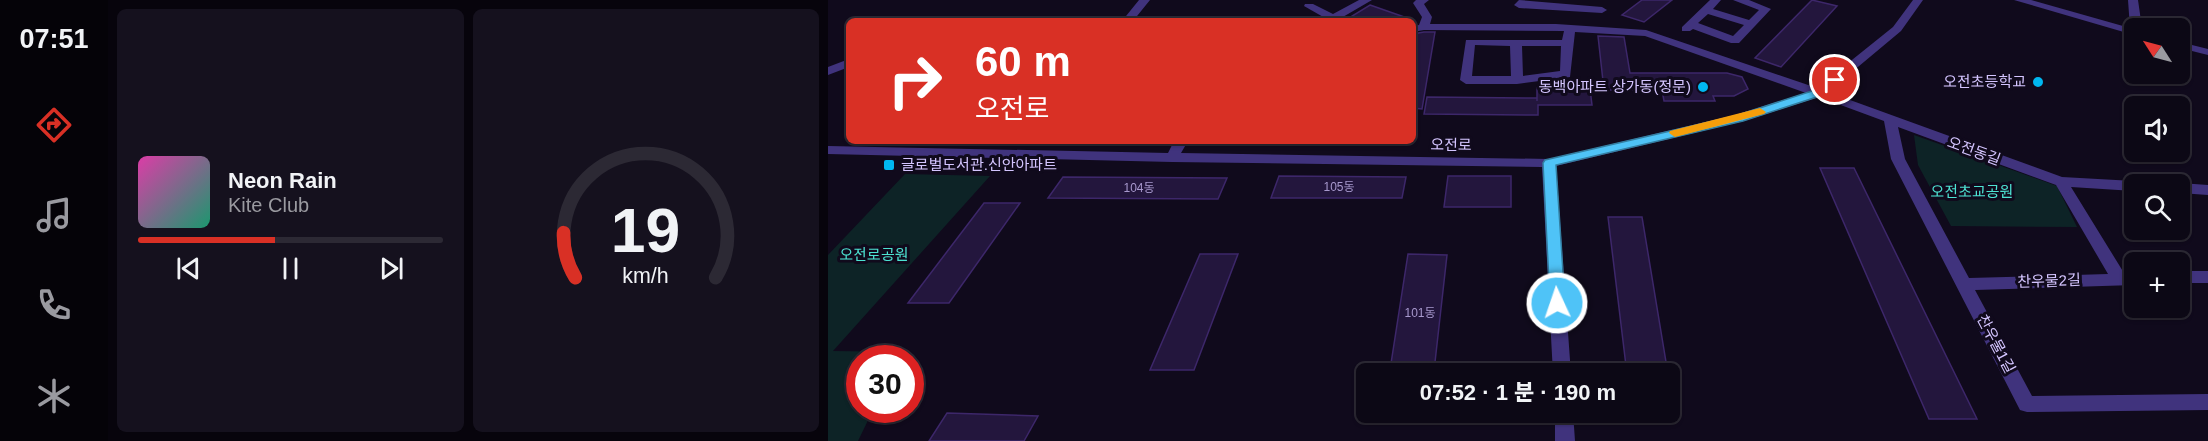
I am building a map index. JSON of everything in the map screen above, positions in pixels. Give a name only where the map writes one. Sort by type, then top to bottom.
[{"type":"street","points":[[1130,18],[1145,0]]},
{"type":"street","points":[[1335,18],[1367,0]]},
{"type":"street","points":[[1525,0],[1519,5],[1602,10]]},
{"type":"street","points":[[1563,0],[1602,10]]},
{"type":"street","points":[[1600,29],[1602,10],[1612,0]]},
{"type":"street","points":[[1673,41],[1716,0]]},
{"type":"street","points":[[1691,24],[1736,40],[1766,9],[1738,0]]},
{"type":"street","name":"오전로","points":[[828,150],[1549,163],[1738,118],[1819,93],[1897,29],[1918,0]]},
{"type":"street","points":[[2019,0],[2124,27]]},
{"type":"street","points":[[2133,0],[2134,18]]},
{"type":"street","points":[[1417,1],[1426,17],[1418,28]]},
{"type":"street","points":[[1309,6],[1328,18]]},
{"type":"street","points":[[1706,10],[1752,24]]},
{"type":"street","name":"오전동길","points":[[1418,28],[1570,28],[1646,33],[1819,93],[2061,182],[2124,185]]},
{"type":"street","points":[[1567,43],[1470,42],[1466,80],[1517,80],[1566,74],[1570,28]]},
{"type":"street","points":[[1516,43],[1517,80]]},
{"type":"street","points":[[2190,48],[2208,52]]},
{"type":"street","points":[[828,71],[846,64]]},
{"type":"street","name":"찬우물1길","points":[[1890,120],[1898,159],[2028,404],[2208,402]]},
{"type":"street","points":[[1172,158],[1180,144]]},
{"type":"street","points":[[1549,163],[1561,363]]},
{"type":"street","points":[[2061,182],[2124,275]]},
{"type":"street","points":[[2190,189],[2208,190]]},
{"type":"street","points":[[2190,278],[2208,277]]},
{"type":"street","name":"찬우물2길","points":[[1964,284],[2124,279]]},
{"type":"street","points":[[1565,423],[1566,441]]},
{"type":"green space","name":"오전초교공원","points":[[1914,135],[2057,186],[2077,227],[1951,226],[1918,165]]},
{"type":"green space","name":"오전로공원","points":[[905,174],[990,176],[833,351],[846,351],[846,423],[867,423],[858,441],[828,441],[828,255]]},
{"type":"building","points":[[1642,0],[1672,0],[1644,22],[1622,15]]},
{"type":"building","points":[[1812,0],[1837,6],[1781,67],[1755,58]]},
{"type":"building","points":[[1370,5],[1407,18],[1349,18]]},
{"type":"building","points":[[1435,32],[1422,109],[1416,108],[1416,33]]},
{"type":"building","points":[[1598,36],[1624,37],[1630,73],[1727,73],[1742,77],[1748,89],[1734,96],[1713,96],[1715,101],[1664,101],[1662,90],[1604,90]]},
{"type":"building","points":[[1537,88],[1590,89],[1592,105],[1538,105],[1538,115],[1424,114],[1427,97],[1537,98]]},
{"type":"building","points":[[1820,168],[1854,168],[1977,419],[1929,419]]},
{"type":"building","points":[[1279,176],[1406,177],[1402,198],[1271,198]]},
{"type":"building","points":[[1448,176],[1511,176],[1511,207],[1444,207]]},
{"type":"building","points":[[1063,177],[1227,178],[1218,199],[1048,198]]},
{"type":"building","points":[[984,203],[1020,203],[949,303],[908,303]]},
{"type":"building","points":[[1608,217],[1642,217],[1666,363],[1626,363]]},
{"type":"building","points":[[1200,254],[1238,254],[1194,370],[1150,370]]},
{"type":"building","points":[[1408,254],[1447,255],[1435,363],[1391,363]]},
{"type":"building","points":[[947,413],[1038,416],[1024,441],[929,441]]},
{"type":"slow traffic","points":[[1675,133],[1760,112]]},
{"type":"place","name":"오전초등학교","points":[[2038,82]]},
{"type":"place","name":"동백아파트 상가동(정문)","points":[[1703,87]]},
{"type":"place","name":"글로벌도서관.신안아파트","points":[[889,165]]},
{"type":"route","points":[[1557,303],[1549,163],[1738,118],[1819,93],[1835,80]]}]
